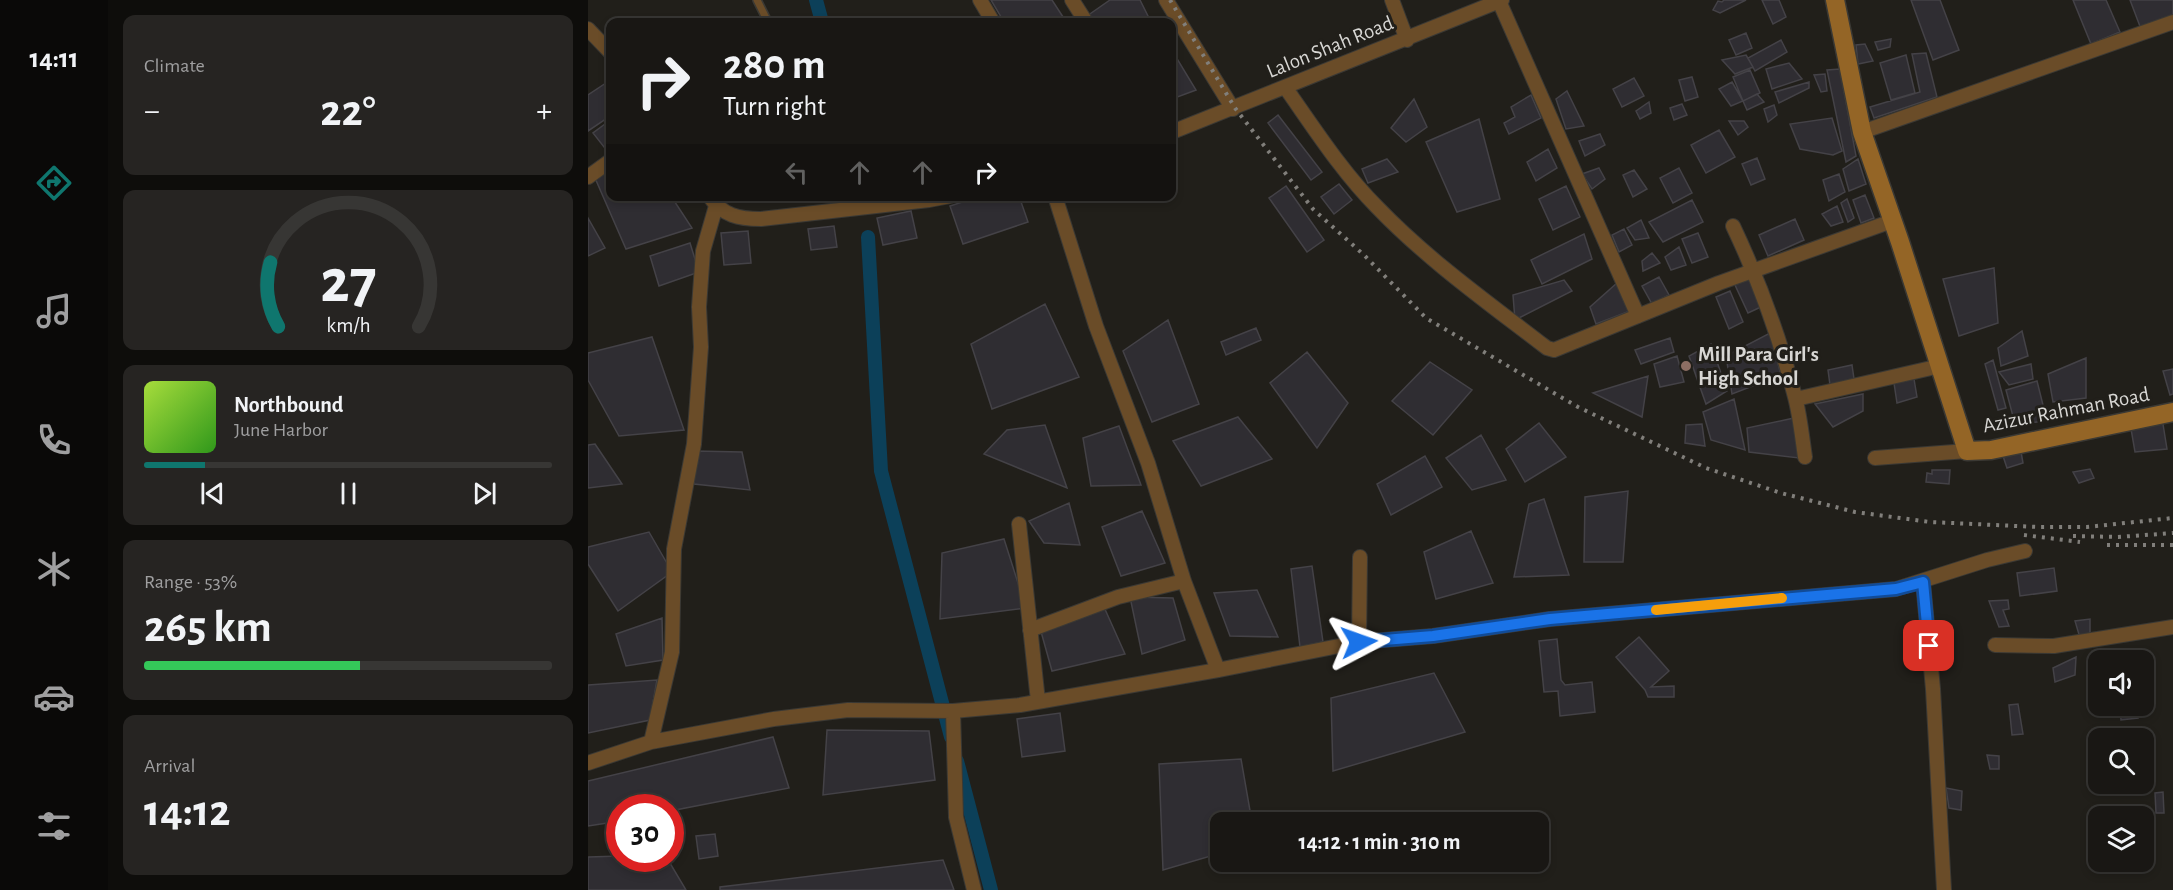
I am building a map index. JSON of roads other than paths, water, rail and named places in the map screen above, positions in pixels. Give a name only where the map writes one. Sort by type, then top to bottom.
[{"type":"street","points":[[980,0],[991,18]]},
{"type":"street","points":[[1072,0],[1083,18]]},
{"type":"street","points":[[1166,0],[1233,109]]},
{"type":"street","points":[[1392,0],[1407,40]]},
{"type":"street","points":[[1835,0],[1862,132],[1967,451],[1875,458]]},
{"type":"street","points":[[1500,1],[1638,316]]},
{"type":"street","name":"Lalon Shah Road","points":[[1176,130],[1500,1]]},
{"type":"street","points":[[1862,132],[2173,22]]},
{"type":"street","points":[[588,29],[606,48]]},
{"type":"street","points":[[1286,87],[1335,157],[1382,213],[1419,249],[1547,348],[1554,350],[1754,271],[1892,220]]},
{"type":"street","points":[[588,177],[606,164]]},
{"type":"street","points":[[651,742],[672,652],[675,549],[694,444],[701,347],[699,307],[703,251],[713,201],[732,217],[761,219],[929,201]]},
{"type":"street","points":[[1057,201],[1096,326],[1148,463],[1184,581],[1218,670]]},
{"type":"street","points":[[1733,226],[1754,271],[1778,337],[1796,399],[1805,457]]},
{"type":"street","points":[[1796,399],[1940,366]]},
{"type":"street","name":"Azizur Rahman Road","points":[[1967,451],[1991,450],[2173,412]]},
{"type":"street","points":[[1019,524],[1038,701]]},
{"type":"street","points":[[588,763],[651,742],[774,719],[848,710],[953,711],[1020,705],[1359,642],[1433,636],[1550,619],[1896,589],[2025,550]]},
{"type":"street","points":[[1359,642],[1360,557]]},
{"type":"street","points":[[1030,630],[1118,597],[1184,581]]},
{"type":"street","points":[[1923,582],[1933,689],[1944,890]]},
{"type":"street","points":[[1995,645],[2054,646],[2173,627]]},
{"type":"street","points":[[953,711],[956,817],[974,890]]},
{"type":"lane","points":[[758,0],[766,18]]},
{"type":"waterway","points":[[816,0],[821,18]]},
{"type":"waterway","points":[[868,237],[881,471],[951,737]]},
{"type":"waterway","points":[[957,761],[991,890]]},
{"type":"railway","points":[[1170,0],[1235,108],[1313,209],[1365,256],[1426,318],[1578,407],[1706,468],[1781,493],[1855,512],[1930,522],[2038,527],[2087,527],[2173,518]]},
{"type":"railway","points":[[2073,536],[2118,537],[2173,533]]},
{"type":"railway","points":[[2024,535],[2080,542]]},
{"type":"railway","points":[[2107,545],[2173,545]]},
{"type":"place","name":"Mill Para Girl's High School","points":[[1686,366]]}]
